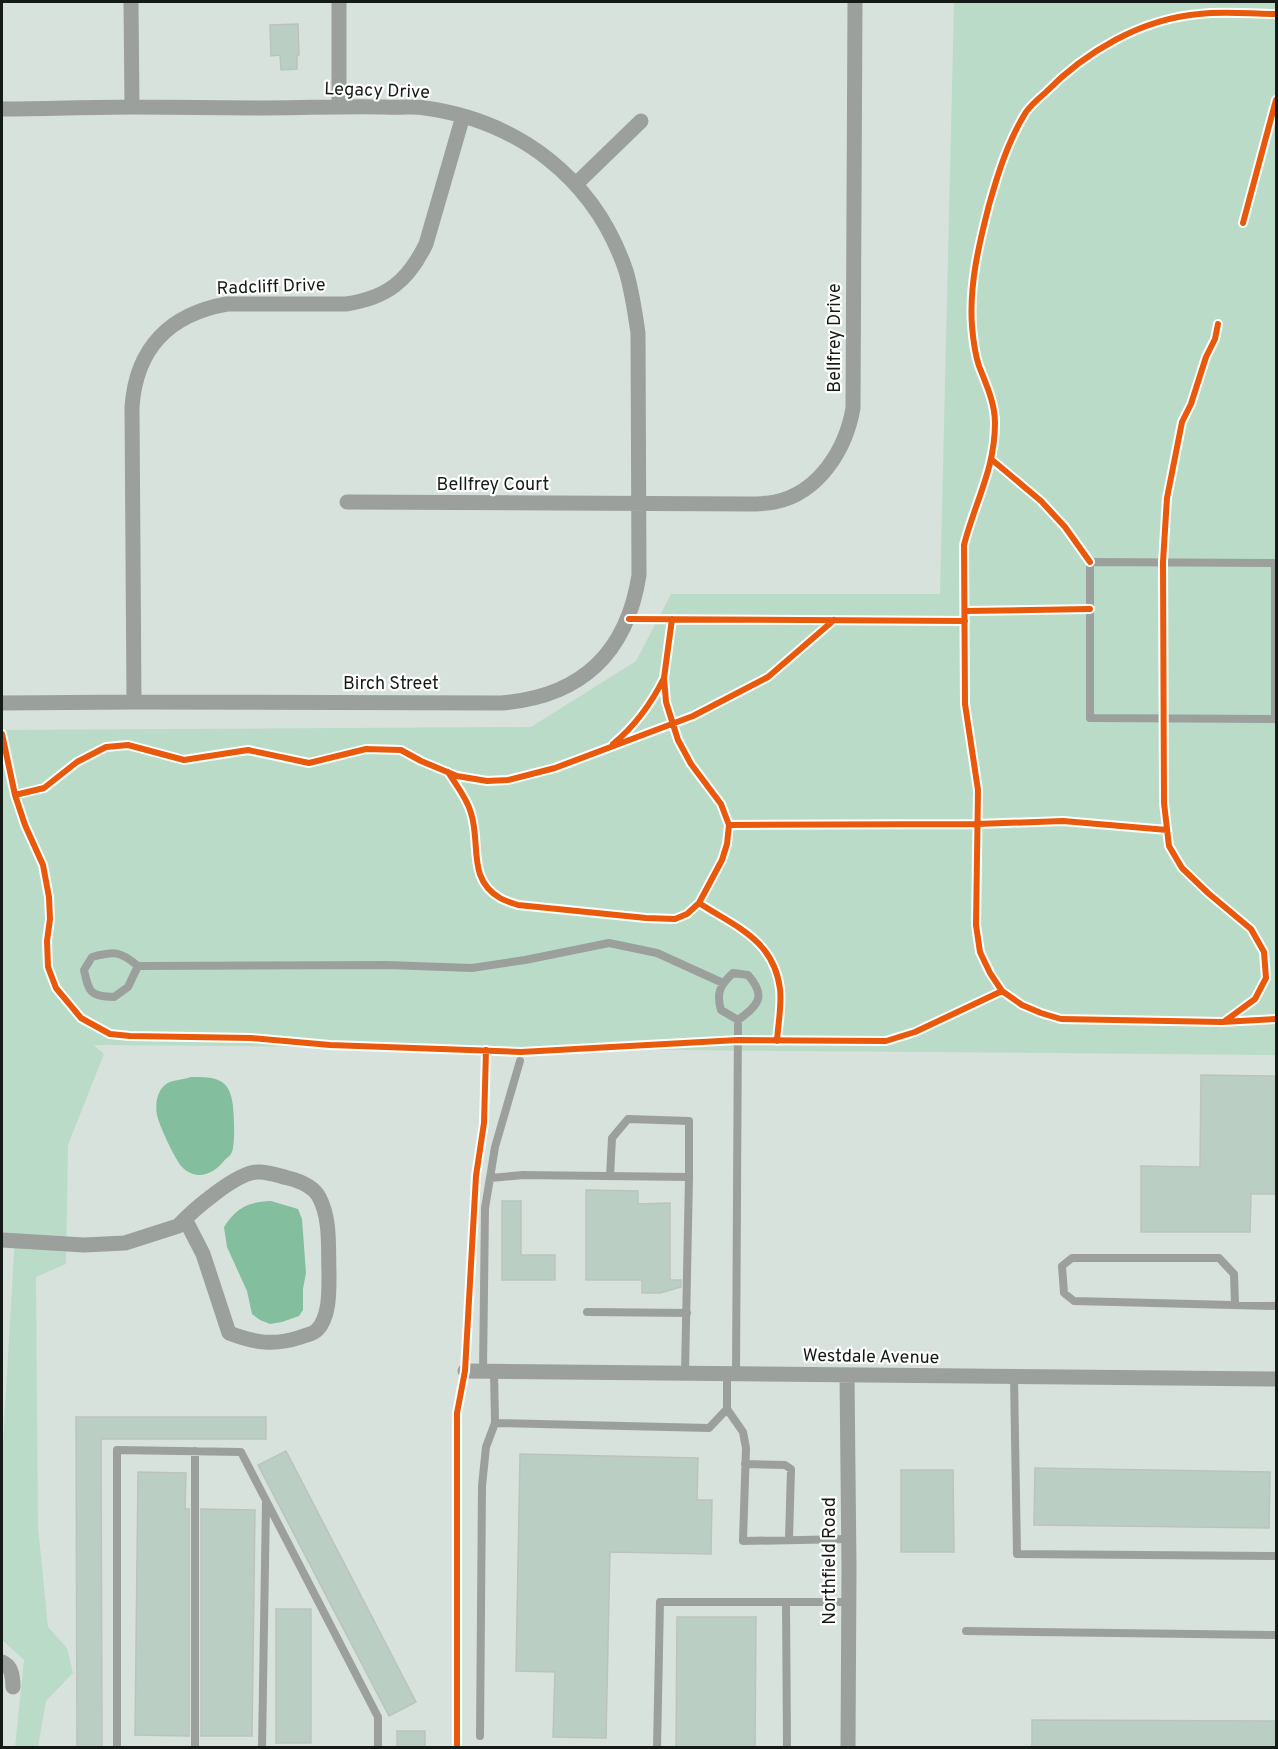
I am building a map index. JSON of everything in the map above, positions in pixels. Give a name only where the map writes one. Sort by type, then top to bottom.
[{"type":"street","points":[[131,2],[132,107]]},
{"type":"street","points":[[339,2],[339,106]]},
{"type":"street","name":"Bellfrey Drive","points":[[638,504],[747,504],[775,502],[788,498],[820,477],[830,465],[846,436],[853,408],[855,2]]},
{"type":"street","name":"Legacy Drive","points":[[2,109],[339,106],[423,108],[463,116],[516,137],[552,161],[585,194],[616,247],[626,271],[638,333],[638,504]]},
{"type":"street","name":"Radcliff Drive","points":[[134,702],[132,407],[137,374],[144,358],[165,331],[194,312],[210,307],[227,304],[346,304],[377,297],[392,288],[417,263],[426,244],[463,116]]},
{"type":"street","points":[[576,184],[641,121]]},
{"type":"street","name":"Bellfrey Court","points":[[347,502],[638,504]]},
{"type":"street","name":"Birch Street","points":[[2,703],[501,704],[523,702],[546,696],[568,686],[586,674],[619,639],[629,619],[639,575],[638,504]]},
{"type":"street","points":[[2,1240],[84,1245],[125,1243],[178,1226],[184,1219],[212,1197],[241,1177],[262,1172],[291,1179],[313,1189],[319,1197],[325,1215],[328,1234],[330,1298],[321,1325],[316,1332],[292,1340],[269,1343],[249,1341],[230,1333],[203,1254],[184,1219]]},
{"type":"street","name":"Westdale Avenue","points":[[465,1371],[1276,1379]]},
{"type":"street","name":"Northfield Road","points":[[847,1375],[848,1748]]},
{"type":"street","points":[[2,1662],[7,1664],[13,1675],[13,1687]]},
{"type":"lane","points":[[1090,562],[1276,563],[1275,719],[1090,718],[1090,562]]},
{"type":"lane","points":[[138,966],[128,987],[114,997],[98,996],[88,987],[84,970],[92,957],[109,953],[125,955],[138,966],[376,965],[472,968],[609,943],[657,953],[723,982]]},
{"type":"lane","points":[[733,974],[748,975],[758,986],[759,998],[753,1010],[738,1020],[721,1010],[718,998],[723,982],[733,974]]},
{"type":"lane","points":[[495,1423],[709,1428],[727,1409],[732,1374],[738,1020]]},
{"type":"lane","points":[[480,1736],[482,1486],[486,1448],[495,1423],[489,1372],[485,1208],[495,1147],[520,1061]]},
{"type":"lane","points":[[610,1176],[612,1138],[628,1119],[689,1121],[685,1373]]},
{"type":"lane","points":[[490,1178],[523,1175],[689,1177]]},
{"type":"lane","points":[[1235,1304],[1234,1274],[1219,1258],[1072,1258],[1062,1266],[1064,1293],[1074,1301],[1276,1306]]},
{"type":"lane","points":[[587,1312],[687,1312]]},
{"type":"lane","points":[[1014,1377],[1017,1554],[1276,1556]]},
{"type":"lane","points":[[727,1409],[743,1432],[746,1448],[743,1541],[849,1539]]},
{"type":"lane","points":[[117,1748],[117,1450],[241,1452],[378,1717],[378,1748]]},
{"type":"lane","points":[[195,1451],[195,1748]]},
{"type":"lane","points":[[745,1464],[785,1465],[791,1469],[789,1540]]},
{"type":"lane","points":[[262,1748],[266,1499]]},
{"type":"lane","points":[[657,1748],[660,1602],[849,1602]]},
{"type":"lane","points":[[786,1602],[787,1748]]},
{"type":"lane","points":[[966,1631],[1276,1635]]},
{"type":"shaded area","points":[[954,2],[1276,2],[1276,1055],[94,1045],[104,1054],[68,1145],[66,1264],[36,1277],[38,1526],[48,1627],[67,1648],[73,1673],[46,1701],[38,1747],[15,1747],[24,1660],[2,1640],[2,1459],[15,1236],[2,1235],[2,730],[531,727],[636,661],[671,594],[940,594]]},
{"type":"shaded area","points":[[191,1077],[220,1081],[229,1090],[233,1106],[232,1153],[210,1173],[199,1175],[188,1172],[180,1164],[164,1135],[156,1111],[157,1098],[167,1083]]},
{"type":"shaded area","points":[[271,1201],[298,1209],[302,1219],[306,1273],[303,1310],[299,1316],[270,1324],[252,1314],[247,1291],[227,1247],[224,1227],[239,1210],[249,1204]]},
{"type":"building","points":[[298,24],[297,69],[281,70],[280,55],[271,56],[270,25]]},
{"type":"building","points":[[1201,1075],[1276,1076],[1276,1194],[1251,1194],[1250,1232],[1141,1232],[1141,1166],[1200,1167]]},
{"type":"building","points":[[586,1190],[638,1191],[638,1204],[670,1203],[670,1280],[681,1280],[681,1287],[660,1293],[642,1293],[642,1280],[586,1280]]},
{"type":"building","points":[[502,1201],[521,1201],[521,1255],[555,1255],[555,1280],[502,1280]]},
{"type":"building","points":[[76,1417],[266,1417],[266,1439],[101,1439],[102,1748],[77,1748]]},
{"type":"building","points":[[286,1451],[416,1702],[389,1716],[258,1465]]},
{"type":"building","points":[[520,1454],[698,1458],[697,1500],[712,1500],[711,1554],[610,1552],[606,1738],[553,1737],[555,1672],[516,1671]]},
{"type":"building","points":[[1035,1468],[1270,1472],[1269,1528],[1034,1525]]},
{"type":"building","points":[[901,1470],[953,1470],[954,1552],[901,1552]]},
{"type":"building","points":[[138,1472],[186,1473],[185,1509],[189,1509],[189,1736],[135,1735]]},
{"type":"building","points":[[201,1509],[255,1510],[252,1736],[201,1736]]},
{"type":"building","points":[[276,1609],[311,1609],[311,1743],[276,1743]]},
{"type":"building","points":[[677,1617],[756,1617],[755,1748],[676,1748]]},
{"type":"building","points":[[1032,1720],[1276,1721],[1276,1748],[1032,1748]]},
{"type":"building","points":[[397,1731],[425,1731],[425,1748],[397,1748]]},
{"type":"cycle path","points":[[1276,14],[1199,14],[1177,17],[1135,30],[1096,51],[1078,64],[1026,112],[1009,146],[996,181],[973,280],[971,311],[974,346],[992,401],[995,423],[992,455],[964,545],[965,704],[978,790],[976,925],[980,952],[990,973],[1002,991],[1022,1005],[1061,1019],[1222,1022],[1276,1019]]},
{"type":"cycle path","points":[[1243,223],[1276,100]]},
{"type":"cycle path","points":[[1218,324],[1215,339],[1182,422],[1167,498],[1163,562],[1164,803],[1169,846],[1182,868],[1251,929],[1264,952],[1266,978],[1255,999],[1225,1021]]},
{"type":"cycle path","points":[[991,459],[1041,501],[1065,527],[1090,562]]},
{"type":"cycle path","points":[[965,611],[1090,609]]},
{"type":"cycle path","points":[[629,619],[965,621]]},
{"type":"cycle path","points":[[448,772],[471,813],[477,860],[483,881],[500,898],[518,905],[646,918],[675,919],[687,914],[699,903],[722,860],[729,825],[721,804],[691,764],[678,740],[666,702],[664,678],[672,619]]},
{"type":"cycle path","points":[[15,795],[44,788],[77,762],[106,747],[128,745],[184,760],[248,750],[309,763],[366,749],[401,750],[457,776],[487,781],[508,780],[555,768],[693,716],[768,677],[834,620]]},
{"type":"cycle path","points":[[613,744],[642,713],[664,678]]},
{"type":"cycle path","points":[[2,734],[15,795],[25,825],[43,865],[49,897],[48,967],[56,988],[81,1018],[110,1034],[251,1038],[330,1045],[521,1052],[738,1040],[886,1041],[915,1032],[1002,991]]},
{"type":"cycle path","points":[[729,825],[977,824],[1063,821],[1167,830]]},
{"type":"cycle path","points":[[699,903],[751,937],[770,958],[780,989],[777,1041]]},
{"type":"cycle path","points":[[457,1748],[457,1413],[465,1371],[476,1176],[484,1123],[486,1050]]}]
